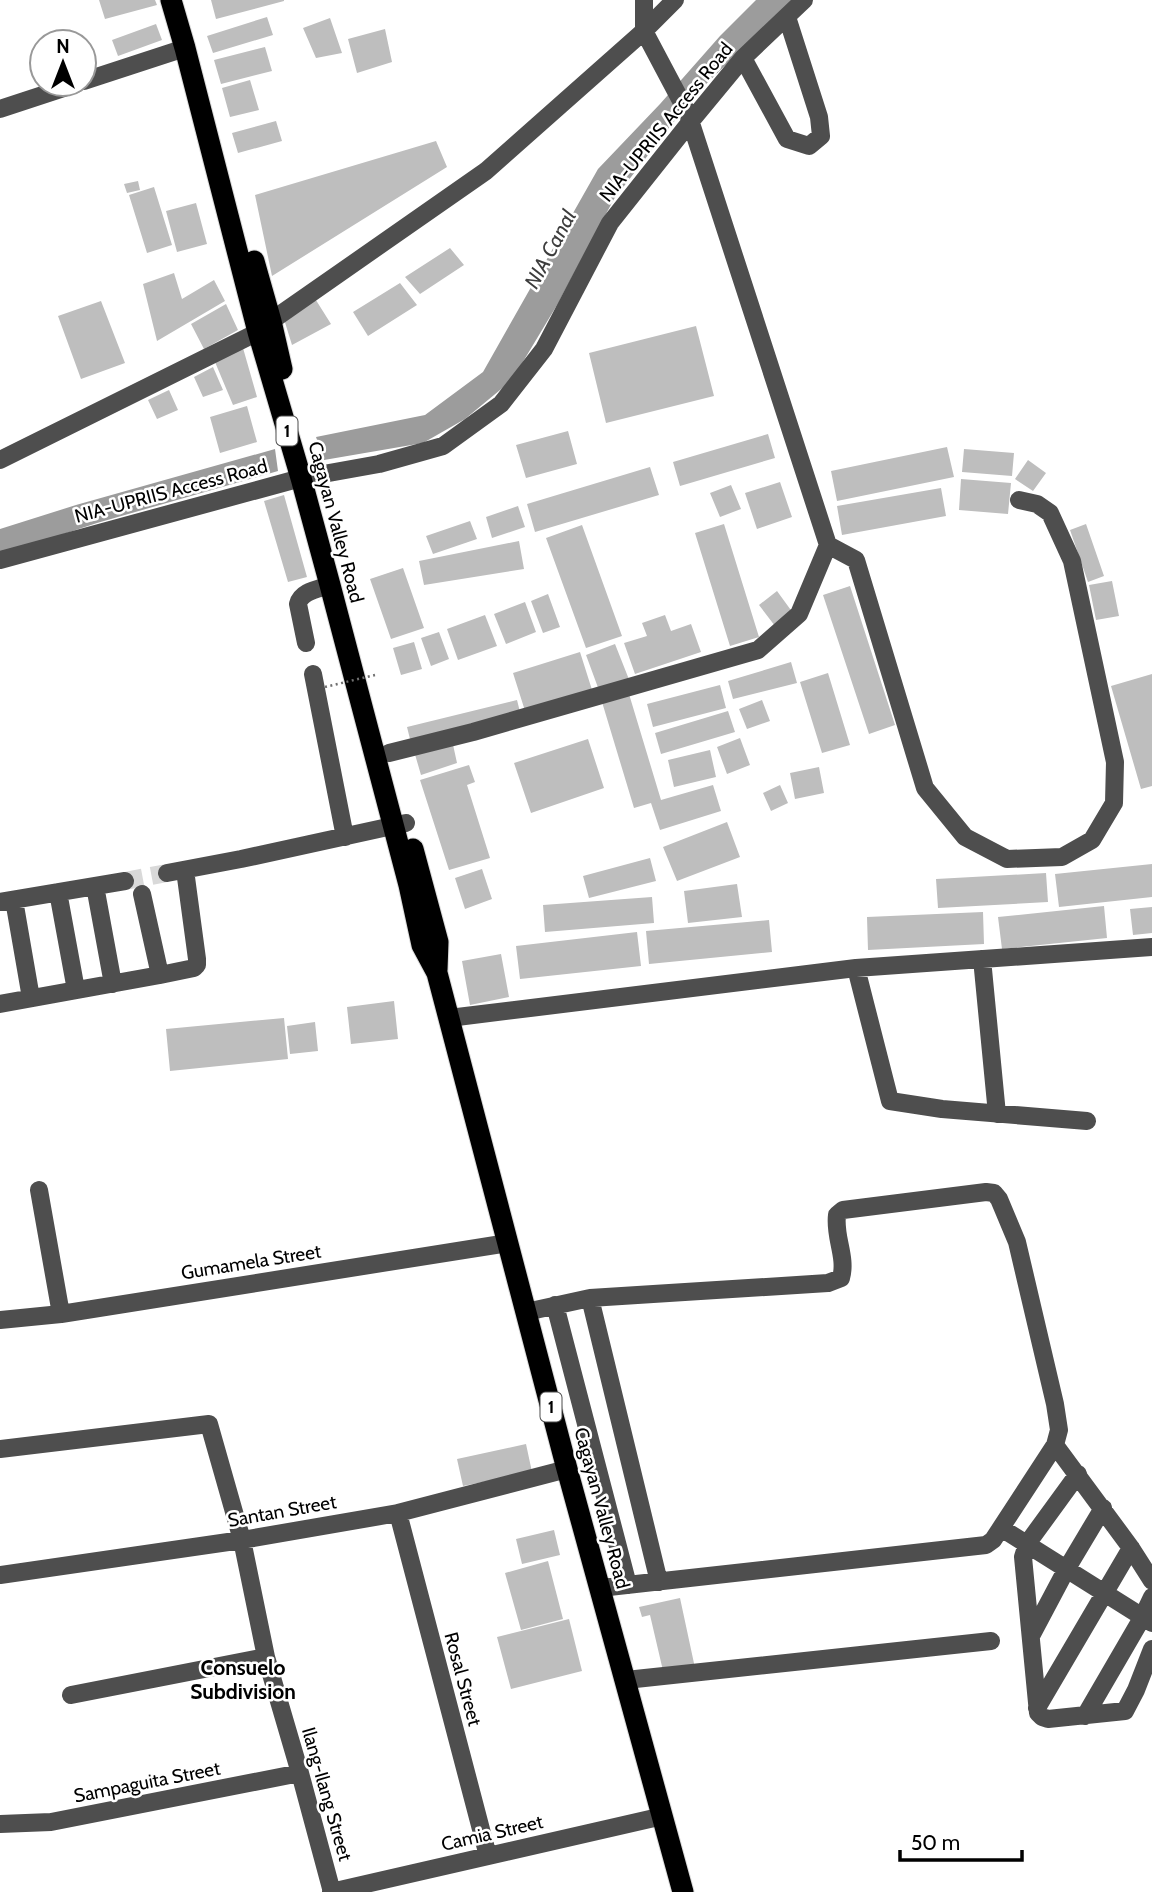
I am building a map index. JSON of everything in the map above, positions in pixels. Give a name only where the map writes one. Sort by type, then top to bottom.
[{"type":"highway","name":"Cagayan Valley Road","points":[[171,0],[265,327],[282,369],[330,585],[400,825],[425,888],[438,942],[437,972],[683,1892]]},
{"type":"highway","name":"Cagayan Valley Road","points":[[185,0],[232,169],[265,327]]},
{"type":"highway","name":"Cagayan Valley Road","points":[[307,476],[389,753],[400,825]]},
{"type":"street","points":[[389,753],[474,732],[758,650],[799,614],[828,545],[690,118],[644,31],[643,0]]},
{"type":"street","points":[[0,460],[265,327],[486,171],[644,31],[675,0]]},
{"type":"street","name":"NIA-UPRIIS Access Road","points":[[0,560],[307,476],[379,464],[443,446],[501,404],[544,349],[610,223],[690,118],[743,58],[804,0]]},
{"type":"street","points":[[743,58],[787,139],[809,146],[821,136],[819,117],[787,17]]},
{"type":"street","points":[[98,76],[186,48]]},
{"type":"street","points":[[0,109],[33,98]]},
{"type":"street","points":[[828,545],[856,560],[925,788],[965,837],[1007,859],[1062,857],[1092,840],[1114,803],[1115,762],[1072,561],[1050,513],[1037,504],[1019,500]]},
{"type":"street","points":[[306,643],[299,599],[304,594],[330,585]]},
{"type":"street","points":[[319,680],[345,837]]},
{"type":"street","points":[[0,1004],[194,968],[197,965],[176,871],[400,825]]},
{"type":"street","points":[[31,998],[7,901],[125,881]]},
{"type":"street","points":[[95,886],[113,984]]},
{"type":"street","points":[[58,892],[76,990]]},
{"type":"street","points":[[142,894],[160,975]]},
{"type":"street","points":[[449,1018],[856,968],[1152,947]]},
{"type":"street","points":[[982,958],[997,1114]]},
{"type":"street","points":[[856,968],[890,1101],[997,1114],[1087,1121]]},
{"type":"street","points":[[39,1190],[61,1314]]},
{"type":"street","points":[[526,1312],[590,1298],[828,1283],[841,1278],[844,1268],[835,1224],[837,1215],[843,1210],[994,1193],[1017,1242],[1059,1430],[1055,1445],[993,1540],[986,1545],[600,1588]]},
{"type":"street","name":"Gumamela Street","points":[[0,1320],[61,1314],[508,1243]]},
{"type":"street","points":[[590,1298],[659,1582]]},
{"type":"street","points":[[555,1306],[628,1585]]},
{"type":"street","name":"Ilang-Ilang Street","points":[[0,1449],[209,1424],[242,1540],[266,1657],[332,1892]]},
{"type":"street","points":[[1055,1445],[1132,1548],[1152,1581]]},
{"type":"street","name":"Santan Street","points":[[0,1575],[242,1540],[398,1513],[568,1469]]},
{"type":"street","points":[[1078,1474],[1027,1544],[1023,1557],[1038,1713],[1048,1719],[1125,1712],[1152,1649]]},
{"type":"street","points":[[1031,1637],[1103,1508]]},
{"type":"street","name":"Rosal Street","points":[[398,1513],[488,1856]]},
{"type":"street","points":[[1001,1528],[1147,1620]]},
{"type":"street","points":[[1037,1708],[1132,1548]]},
{"type":"street","points":[[1085,1716],[1147,1620],[1152,1597]]},
{"type":"street","points":[[626,1680],[991,1641]]},
{"type":"street","points":[[71,1695],[266,1657]]},
{"type":"street","name":"Sampaguita Street","points":[[0,1824],[51,1822],[300,1773]]},
{"type":"street","name":"Camia Street","points":[[332,1892],[663,1816]]},
{"type":"path","points":[[319,680],[374,675]]},
{"type":"shaded area","points":[[756,0],[793,0],[706,84],[614,199],[557,305],[512,380],[465,419],[423,443],[324,460],[316,437],[425,415],[483,372],[598,169]]},
{"type":"shaded area","points":[[275,449],[278,471],[97,523],[0,555],[0,529]]},
{"type":"building","points":[[99,0],[155,0],[157,5],[105,19]]},
{"type":"building","points":[[211,0],[284,0],[284,1],[216,19]]},
{"type":"building","points":[[267,17],[273,35],[213,53],[207,36]]},
{"type":"building","points":[[330,18],[342,53],[316,58],[303,28]]},
{"type":"building","points":[[156,24],[162,40],[118,56],[112,40]]},
{"type":"building","points":[[385,29],[392,62],[357,73],[348,39]]},
{"type":"building","points":[[265,47],[272,71],[221,84],[214,60]]},
{"type":"building","points":[[250,80],[259,110],[230,117],[222,88]]},
{"type":"building","points":[[276,121],[282,141],[238,153],[232,133]]},
{"type":"building","points":[[436,141],[447,167],[272,276],[255,195]]},
{"type":"building","points":[[138,181],[140,190],[127,193],[124,184]]},
{"type":"building","points":[[154,187],[172,245],[147,253],[129,195]]},
{"type":"building","points":[[196,203],[207,244],[177,252],[166,211]]},
{"type":"building","points":[[450,248],[464,265],[420,294],[405,277]]},
{"type":"building","points":[[174,273],[182,299],[214,280],[225,301],[157,341],[143,284]]},
{"type":"building","points":[[400,283],[417,305],[368,336],[353,312]]},
{"type":"building","points":[[314,297],[331,324],[292,345],[283,316]]},
{"type":"building","points":[[101,301],[125,363],[81,379],[58,316]]},
{"type":"building","points":[[226,304],[238,330],[204,349],[191,324]]},
{"type":"building","points":[[696,326],[714,396],[606,423],[589,353]]},
{"type":"building","points":[[243,348],[257,397],[233,405],[215,362]]},
{"type":"building","points":[[213,367],[223,390],[203,397],[194,377]]},
{"type":"building","points":[[169,390],[178,410],[157,419],[148,400]]},
{"type":"building","points":[[247,406],[257,442],[220,453],[210,417]]},
{"type":"building","points":[[568,431],[577,464],[526,478],[516,445]]},
{"type":"building","points":[[768,434],[775,458],[680,486],[673,462]]},
{"type":"building","points":[[947,447],[954,477],[837,501],[831,471]]},
{"type":"building","points":[[964,449],[1014,453],[1012,476],[962,472]]},
{"type":"building","points":[[1028,460],[1046,473],[1033,491],[1015,479]]},
{"type":"building","points":[[650,467],[659,495],[535,532],[527,504]]},
{"type":"building","points":[[961,479],[1011,483],[1008,514],[959,510]]},
{"type":"building","points":[[780,482],[792,517],[757,529],[745,493]]},
{"type":"building","points":[[731,485],[741,509],[720,517],[710,493]]},
{"type":"building","points":[[941,488],[946,516],[842,535],[837,506]]},
{"type":"building","points":[[284,495],[307,577],[288,582],[264,501]]},
{"type":"building","points":[[518,506],[525,527],[492,538],[486,517]]},
{"type":"building","points":[[470,521],[477,539],[433,554],[426,536]]},
{"type":"building","points":[[724,524],[759,637],[730,646],[695,533]]},
{"type":"building","points":[[1086,524],[1104,576],[1088,582],[1070,530]]},
{"type":"building","points":[[582,525],[622,636],[586,648],[546,538]]},
{"type":"building","points":[[519,541],[524,569],[424,585],[419,561]]},
{"type":"building","points":[[403,568],[424,628],[391,639],[370,579]]},
{"type":"building","points":[[1112,581],[1119,616],[1096,620],[1089,585]]},
{"type":"building","points":[[850,586],[895,725],[869,734],[823,595]]},
{"type":"building","points":[[777,591],[793,613],[775,626],[759,605]]},
{"type":"building","points":[[548,594],[560,627],[543,633],[531,601]]},
{"type":"building","points":[[525,602],[536,632],[506,644],[494,614]]},
{"type":"building","points":[[485,615],[497,646],[458,660],[447,629]]},
{"type":"building","points":[[665,615],[671,631],[691,624],[701,652],[635,674],[624,643],[647,636],[642,623]]},
{"type":"building","points":[[439,632],[449,659],[431,666],[421,638]]},
{"type":"building","points":[[414,642],[422,669],[401,675],[393,648]]},
{"type":"building","points":[[615,644],[630,682],[600,693],[586,655]]},
{"type":"building","points":[[580,652],[593,693],[526,714],[513,673]]},
{"type":"building","points":[[791,662],[797,683],[733,699],[728,681]]},
{"type":"building","points":[[828,673],[850,745],[822,753],[800,682]]},
{"type":"building","points":[[1152,674],[1152,786],[1141,789],[1111,686]]},
{"type":"building","points":[[720,685],[726,708],[653,727],[647,704]]},
{"type":"building","points":[[629,694],[661,800],[713,785],[721,811],[660,830],[651,803],[634,808],[602,702]]},
{"type":"building","points":[[517,700],[521,716],[411,743],[407,727]]},
{"type":"building","points":[[762,700],[770,721],[747,729],[739,709]]},
{"type":"building","points":[[728,711],[735,732],[661,754],[655,733]]},
{"type":"building","points":[[740,738],[750,765],[727,774],[717,747]]},
{"type":"building","points":[[588,739],[604,788],[531,813],[514,763]]},
{"type":"building","points":[[452,740],[457,763],[421,775],[414,751]]},
{"type":"building","points":[[710,750],[716,777],[674,787],[668,760]]},
{"type":"building","points":[[469,765],[475,782],[467,785],[490,858],[449,870],[420,780]]},
{"type":"building","points":[[819,767],[824,793],[795,799],[790,773]]},
{"type":"building","points":[[780,785],[788,803],[771,811],[763,793]]},
{"type":"building","points":[[727,822],[740,857],[677,881],[663,847]]},
{"type":"building","points":[[650,858],[656,881],[589,898],[583,876]]},
{"type":"building","points":[[1152,864],[1152,897],[1059,907],[1055,874]]},
{"type":"building","points":[[482,869],[492,899],[465,909],[455,878]]},
{"type":"building","points":[[1046,873],[1048,902],[938,908],[936,879]]},
{"type":"building","points":[[737,884],[742,917],[688,923],[684,891]]},
{"type":"building","points":[[652,897],[654,923],[545,932],[543,905]]},
{"type":"building","points":[[1104,906],[1107,938],[1002,949],[998,917]]},
{"type":"building","points":[[1152,907],[1152,933],[1133,935],[1130,909]]},
{"type":"building","points":[[983,912],[984,944],[868,950],[867,917]]},
{"type":"building","points":[[769,920],[772,952],[649,964],[646,931]]},
{"type":"building","points":[[637,932],[641,966],[520,979],[516,946]]},
{"type":"building","points":[[501,954],[509,997],[470,1005],[462,961]]},
{"type":"building","points":[[394,1001],[398,1039],[351,1044],[347,1007]]},
{"type":"building","points":[[284,1018],[288,1059],[170,1071],[166,1029]]},
{"type":"building","points":[[315,1022],[318,1051],[290,1054],[287,1026]]},
{"type":"building","points":[[526,1444],[532,1472],[463,1486],[457,1459]]},
{"type":"building","points":[[554,1530],[560,1555],[522,1564],[516,1539]]},
{"type":"building","points":[[548,1561],[563,1619],[521,1630],[505,1573]]},
{"type":"building","points":[[680,1598],[695,1668],[664,1675],[650,1615],[642,1617],[639,1607]]},
{"type":"building","points":[[569,1619],[582,1671],[511,1689],[497,1637]]},
{"type":"tunnel","points":[[125,881],[167,873]]},
{"type":"district","name":"Consuelo Subdivision","points":[[243,1679]]},
{"type":"water label","name":"NIA Canal","points":[[550,249]]}]
